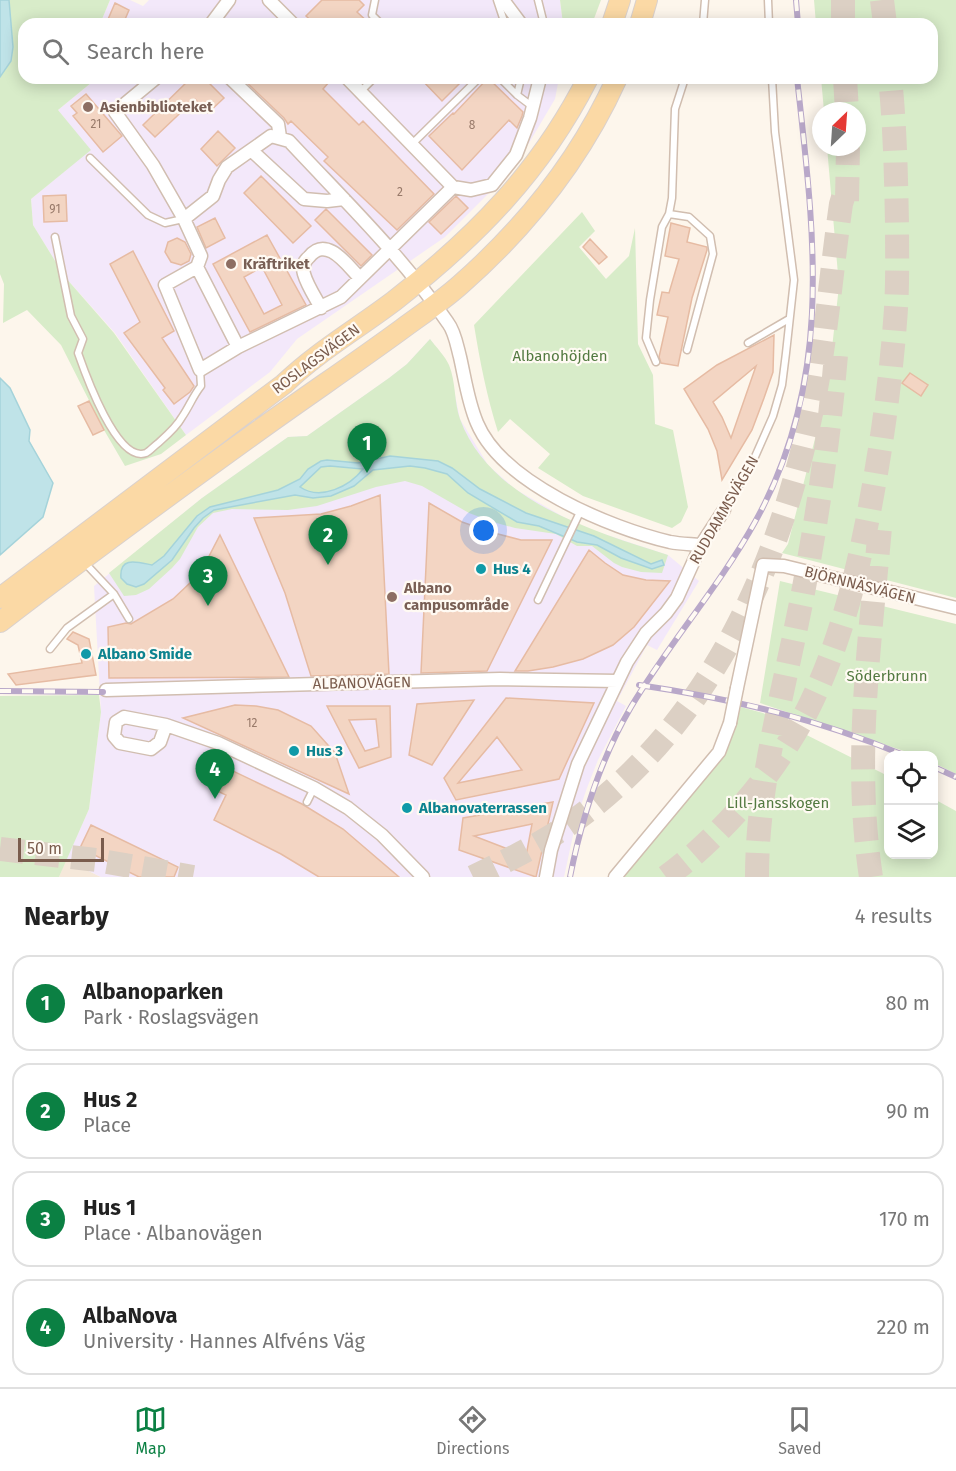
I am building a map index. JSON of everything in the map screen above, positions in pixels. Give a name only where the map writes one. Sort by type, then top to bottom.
[{"type":"main road","points":[[614,18],[620,0]]},
{"type":"main road","points":[[642,18],[648,0]]},
{"type":"main road","name":"ROSLAGSVÄGEN","points":[[0,598],[284,384],[303,365],[417,282],[479,228],[510,195],[550,145],[585,84]]},
{"type":"main road","name":"ROSLAGSVÄGEN","points":[[0,622],[81,559],[460,285],[503,244],[545,197],[582,145],[615,84]]},
{"type":"street","points":[[213,18],[229,0]]},
{"type":"street","points":[[269,0],[287,18]]},
{"type":"street","points":[[503,0],[516,18]]},
{"type":"street","points":[[149,84],[115,112],[153,165],[184,219],[201,256],[197,267],[165,285],[200,369],[238,347],[341,297],[453,187]]},
{"type":"street","points":[[236,84],[278,124],[280,137]]},
{"type":"street","points":[[353,84],[453,187],[471,190],[492,185],[516,154],[538,84]]},
{"type":"street","points":[[184,219],[213,196],[227,167],[271,136],[290,141],[390,249],[451,327],[478,426],[490,445],[511,468],[528,481],[581,510],[610,522],[670,542],[701,545]]},
{"type":"street","points":[[251,150],[304,199],[327,201],[344,199]]},
{"type":"street","points":[[321,308],[303,273],[304,262],[312,253],[321,248],[329,249],[360,278]]},
{"type":"street","points":[[197,267],[238,347]]},
{"type":"street","name":"RUDDAMMSVÄGEN","points":[[546,877],[551,850],[578,764],[627,662],[645,633],[666,613],[677,598],[701,545],[724,510]]},
{"type":"street","name":"BJÖRNNÄSVÄGEN","points":[[615,877],[718,752],[729,723],[763,565],[784,566],[956,608]]},
{"type":"street","name":"ALBANOVÄGEN","points":[[106,690],[500,679],[618,681]]},
{"type":"street","points":[[166,725],[160,742],[151,749],[120,743],[114,736],[116,722],[124,717],[142,724],[166,725],[218,743],[314,788],[348,808],[382,835],[423,877]]},
{"type":"lane","points":[[375,0],[372,15],[375,18]]},
{"type":"lane","points":[[496,0],[503,18]]},
{"type":"lane","points":[[538,0],[542,18]]},
{"type":"lane","points":[[703,18],[705,0]]},
{"type":"lane","points":[[768,0],[769,18]]},
{"type":"lane","points":[[360,92],[368,84]]},
{"type":"lane","points":[[412,145],[473,84]]},
{"type":"lane","points":[[506,84],[532,107]]},
{"type":"lane","points":[[517,95],[520,84]]},
{"type":"lane","points":[[656,362],[646,338],[662,227],[669,214],[672,198],[675,109],[683,84]]},
{"type":"lane","name":"RUDDAMMSVÄGEN","points":[[724,510],[750,468],[773,416],[782,385],[794,280],[775,132],[772,84]]},
{"type":"lane","points":[[90,158],[148,215],[165,223],[184,219]]},
{"type":"lane","points":[[669,214],[689,217],[710,236],[713,254],[687,350]]},
{"type":"lane","points":[[55,237],[71,316],[83,339],[78,353],[97,401],[124,446],[136,453],[147,453],[170,432],[182,418],[201,386],[200,369]]},
{"type":"lane","points":[[748,343],[789,319]]},
{"type":"lane","points":[[538,600],[581,510]]},
{"type":"lane","points":[[81,559],[114,594],[129,619]]},
{"type":"lane","points":[[50,650],[67,628],[114,594]]},
{"type":"lane","points":[[307,802],[314,788]]},
{"type":"shaded area","points":[[110,0],[130,0],[143,6],[149,0],[560,0],[562,18],[102,18]]},
{"type":"shaded area","name":"Kräftriket","points":[[90,84],[558,84],[555,99],[529,143],[498,184],[445,237],[297,339],[270,372],[186,435],[115,333],[65,277],[33,225],[31,199],[90,150],[58,110]]},
{"type":"shaded area","name":"Albano campusområde","points":[[430,339],[449,366],[460,419],[488,465],[515,489],[569,520],[668,555],[699,581],[657,650],[647,645],[617,701],[626,706],[598,760],[587,788],[577,817],[564,877],[101,877],[66,860],[89,809],[101,712],[94,586],[202,498],[288,437],[307,436],[389,378],[407,364]]},
{"type":"shaded area","points":[[66,860],[101,877],[59,877]]},
{"type":"green space","points":[[9,0],[110,0],[102,18],[18,18],[18,84],[90,84],[58,110],[91,150],[31,199],[33,225],[65,277],[114,333],[186,435],[161,454],[125,466],[61,345],[27,310],[3,323],[4,284],[0,274],[0,77],[11,61],[13,47]]},
{"type":"green space","points":[[560,0],[601,0],[594,18],[562,18]]},
{"type":"green space","points":[[814,0],[956,0],[956,598],[782,553],[788,544],[827,392],[839,286],[828,156],[866,156],[866,102],[823,102],[822,84],[938,84],[938,18],[816,18]]},
{"type":"green space","name":"Albanohöjden","points":[[582,212],[595,231],[579,247],[606,279],[629,256],[635,228],[638,344],[653,375],[655,424],[673,430],[688,507],[681,522],[672,528],[583,496],[538,468],[550,454],[510,419],[498,432],[494,419],[474,325]]},
{"type":"green space","points":[[430,339],[449,365],[460,419],[474,447],[495,471],[519,492],[547,509],[608,535],[668,555],[662,573],[641,572],[622,567],[592,546],[577,546],[556,534],[493,522],[469,513],[422,486],[405,481],[376,487],[317,506],[288,510],[232,509],[213,513],[198,527],[180,559],[172,568],[149,589],[136,595],[124,596],[109,573],[202,498],[288,437],[307,436],[389,378],[407,364]]},
{"type":"green space","name":"Söderbrunn","points":[[780,581],[956,624],[956,774],[938,765],[938,751],[904,751],[760,703]]},
{"type":"green space","points":[[99,695],[101,712],[89,809],[59,877],[0,877],[0,696]]},
{"type":"green space","name":"Lill-Jansskogen","points":[[741,707],[763,713],[884,774],[884,859],[938,859],[938,801],[956,811],[956,877],[623,877],[729,742]]},
{"type":"water","points":[[0,0],[9,0],[13,47],[11,61],[0,77]]},
{"type":"water","points":[[0,378],[10,388],[30,430],[29,441],[53,483],[43,517],[0,555]]},
{"type":"water","points":[[390,456],[438,461],[452,468],[480,489],[526,513],[594,536],[651,564],[662,560],[664,565],[652,569],[621,558],[597,545],[577,542],[539,526],[517,522],[468,493],[447,474],[410,466],[373,470],[354,486],[331,496],[313,498],[295,495],[214,510],[194,528],[172,560],[144,584],[136,587],[127,584],[121,578],[121,571],[126,563],[152,565],[164,556],[197,516],[210,507],[278,490],[300,479],[308,469],[321,461],[358,463]],"holes":[[[321,467],[363,469],[351,481],[334,490],[317,492],[300,487]]]},
{"type":"building","points":[[322,0],[359,0],[364,5],[357,12],[364,18],[308,18],[306,16]]},
{"type":"building","points":[[115,3],[129,10],[126,18],[109,18]]},
{"type":"building","points":[[185,84],[210,84],[224,98],[208,113],[195,99],[155,137],[143,125]]},
{"type":"building","points":[[248,84],[327,84],[323,89],[359,125],[363,121],[434,194],[397,230],[324,161],[328,157],[291,121],[288,124]]},
{"type":"building","points":[[426,84],[459,84],[442,101]]},
{"type":"building","points":[[482,84],[494,84],[523,112],[517,128],[509,120],[462,170],[429,136]]},
{"type":"building","points":[[86,94],[122,136],[103,152],[73,116],[77,113],[71,106]]},
{"type":"building","points":[[218,131],[235,148],[217,166],[201,149]]},
{"type":"building","points":[[261,176],[311,226],[293,243],[244,193]]},
{"type":"building","points":[[66,195],[67,221],[44,222],[43,196]]},
{"type":"building","points":[[456,196],[468,208],[441,234],[429,222]]},
{"type":"building","points":[[326,209],[372,255],[361,266],[315,220]]},
{"type":"building","points":[[215,218],[225,238],[206,248],[197,227]]},
{"type":"building","points":[[671,223],[690,228],[687,242],[707,247],[692,298],[678,366],[661,363],[659,357],[668,317],[657,315],[662,292],[669,293],[679,259],[665,256]]},
{"type":"building","points":[[267,235],[306,305],[250,332],[213,264]],"holes":[[[262,267],[282,305],[264,314],[244,277]]]},
{"type":"building","points":[[177,238],[185,242],[191,254],[189,261],[181,265],[171,262],[165,252],[168,242]]},
{"type":"building","points":[[590,239],[607,257],[599,264],[583,247]]},
{"type":"building","points":[[133,251],[174,331],[162,338],[194,386],[174,404],[163,390],[165,388],[124,333],[140,322],[110,264]]},
{"type":"building","points":[[774,335],[773,372],[764,398],[752,430],[722,480],[717,451],[708,429],[684,389],[717,365]],"holes":[[[756,366],[731,438],[713,402]]]},
{"type":"building","points":[[910,373],[928,385],[921,396],[902,383]]},
{"type":"building","points":[[89,401],[104,430],[93,435],[78,406]]},
{"type":"building","points":[[380,495],[389,674],[311,676],[285,593],[254,518],[321,514]]},
{"type":"building","name":"Hus 4","points":[[429,503],[462,522],[494,533],[521,540],[552,540],[487,671],[421,673]]},
{"type":"building","points":[[220,535],[289,677],[109,678],[108,627],[131,624],[173,599],[191,582],[207,560]]},
{"type":"building","points":[[589,550],[623,575],[646,580],[670,581],[634,627],[613,645],[583,659],[553,667],[515,671]]},
{"type":"building","name":"Albano Smide","points":[[73,632],[89,639],[96,675],[16,685],[8,674],[82,663],[78,645],[67,639]]},
{"type":"building","points":[[506,698],[594,703],[559,779],[456,800],[444,778]],"holes":[[[497,737],[522,770],[458,783]]]},
{"type":"building","points":[[474,700],[432,765],[409,755],[417,704]]},
{"type":"building","name":"Hus 3","points":[[235,705],[278,710],[311,726],[335,753],[349,794],[183,718]]},
{"type":"building","points":[[327,706],[390,706],[391,757],[359,768]],"holes":[[[376,719],[379,747],[365,751],[349,720]]]},
{"type":"building","points":[[212,761],[302,804],[343,829],[399,877],[319,877],[281,854],[214,820],[226,795],[211,788]]},
{"type":"building","points":[[553,802],[536,877],[459,850],[463,818]],"holes":[[[532,824],[526,856],[474,836]]]},
{"type":"building","points":[[91,825],[178,867],[174,877],[139,877],[80,848]]},
{"type":"tunnel","points":[[843,0],[843,18]]},
{"type":"tunnel","points":[[882,0],[884,18]]},
{"type":"tunnel","points":[[845,84],[846,102]]},
{"type":"tunnel","points":[[666,877],[728,822],[780,756],[795,733],[821,681],[850,597],[864,538],[878,459],[895,322],[897,223],[890,84]]},
{"type":"tunnel","points":[[847,201],[848,156]]},
{"type":"tunnel","points":[[473,877],[553,835],[607,795],[654,748],[695,697],[730,640],[759,581],[783,518],[802,454],[816,389],[841,204],[847,185]]},
{"type":"tunnel","points":[[757,877],[758,842],[766,773],[812,541],[826,448],[836,355]]},
{"type":"tunnel","points":[[871,877],[863,789],[863,745],[880,527]]},
{"type":"tunnel","points":[[0,849],[96,860],[193,877]]},
{"type":"railway","points":[[796,0],[798,18]]},
{"type":"railway","points":[[570,877],[593,789],[610,747],[646,683],[726,569],[755,522],[780,468],[798,414],[808,359],[812,304],[812,249],[809,193],[798,84]]},
{"type":"railway","points":[[639,685],[775,712],[841,731],[893,751]]},
{"type":"railway","points":[[0,691],[103,692]]},
{"type":"railway","points":[[938,769],[956,777]]},
{"type":"place","name":"Asienbiblioteket","points":[[88,107]]},
{"type":"place","name":"Kräftriket","points":[[231,264]]},
{"type":"place","name":"Albanoparken","points":[[367,473]]},
{"type":"place","name":"Hus 2","points":[[328,565]]},
{"type":"place","name":"Hus 4","points":[[481,569]]},
{"type":"place","name":"Albano campusområde","points":[[392,597]]},
{"type":"place","name":"Hus 1","points":[[208,606]]},
{"type":"place","name":"Albano Smide","points":[[86,654]]},
{"type":"place","name":"Hus 3","points":[[294,751]]},
{"type":"place","name":"AlbaNova","points":[[215,799]]},
{"type":"place","name":"Albanovaterrassen","points":[[407,808]]}]
